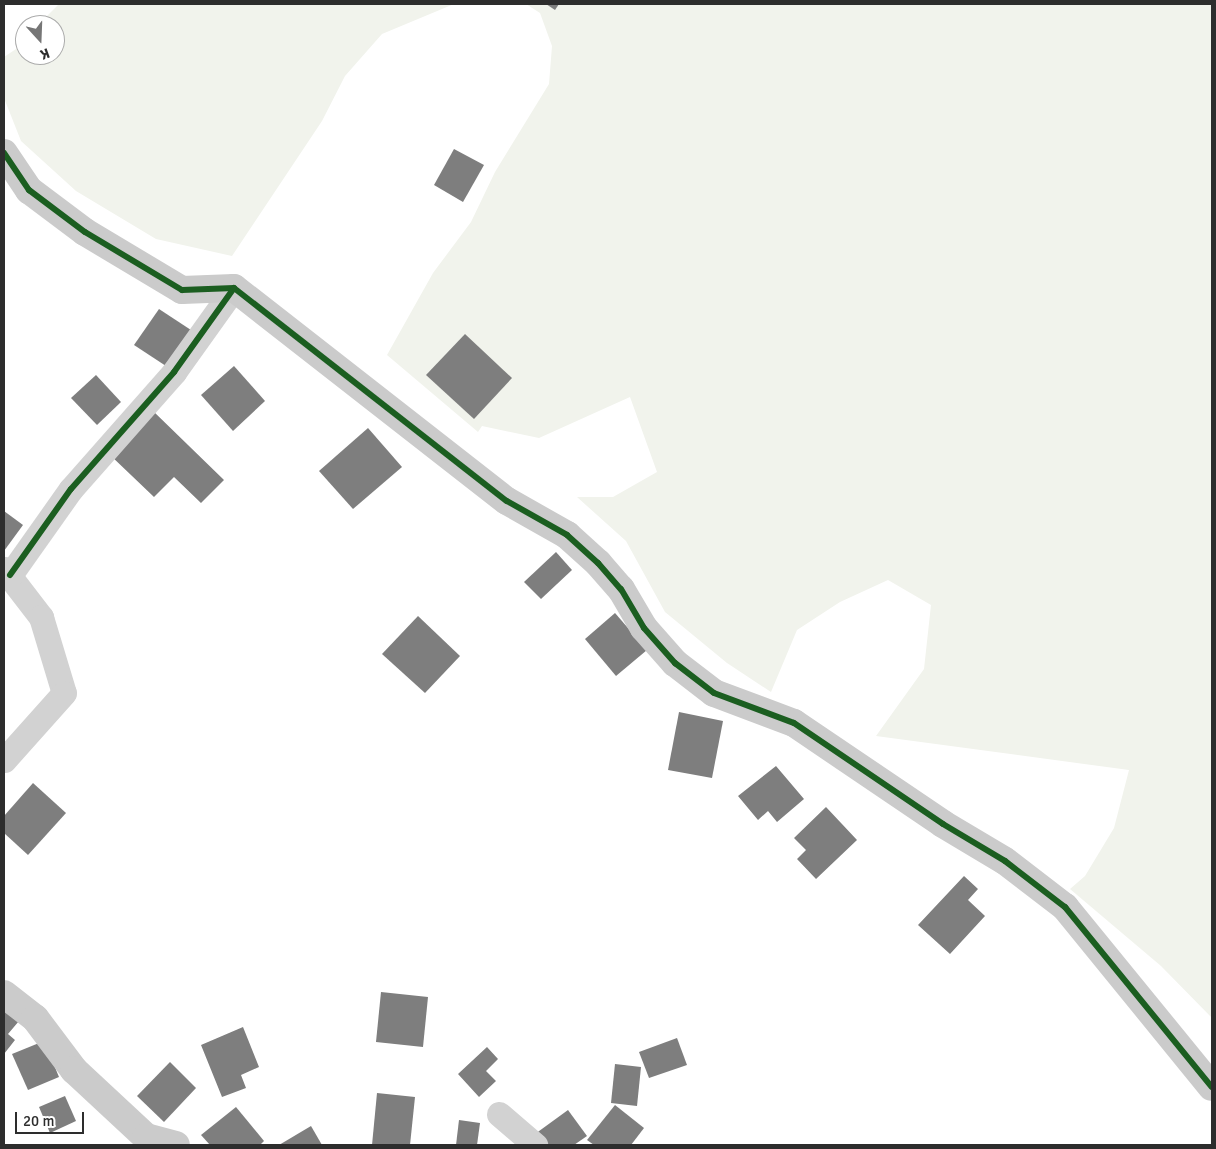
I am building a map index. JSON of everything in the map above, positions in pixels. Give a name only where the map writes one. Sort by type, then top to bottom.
[{"type":"street","points":[[4,153],[29,190],[85,232],[182,290],[234,288],[507,501],[567,535],[615,582],[644,628],[675,663],[714,693],[794,723],[943,824],[1005,861],[1065,907],[1212,1087]]},
{"type":"street","points":[[4,760],[64,693],[40,617],[7,572],[71,489],[174,372],[234,288]]},
{"type":"street","points":[[4,994],[35,1018],[74,1070],[146,1137],[176,1145]]},
{"type":"street","points":[[499,1114],[535,1145]]},
{"type":"shaded area","points":[[59,4],[454,4],[382,34],[345,76],[322,121],[232,256],[156,239],[76,191],[21,141],[4,98],[4,57],[15,50],[15,65],[65,65],[65,15],[48,15]]},
{"type":"shaded area","points":[[526,4],[1212,4],[1212,1018],[1161,966],[1070,889],[1085,876],[1114,828],[1129,770],[876,736],[924,669],[931,605],[888,580],[840,602],[797,630],[771,692],[727,663],[665,612],[626,541],[577,497],[613,497],[657,472],[630,397],[539,438],[482,426],[478,432],[387,355],[433,273],[471,222],[495,172],[549,84],[552,46],[540,13]]},
{"type":"building","points":[[546,4],[559,4],[555,10]]},
{"type":"building","points":[[454,149],[484,165],[463,202],[434,185]]},
{"type":"building","points":[[159,309],[194,332],[169,368],[134,345]]},
{"type":"building","points":[[465,334],[512,378],[474,419],[426,375]]},
{"type":"building","points":[[234,366],[265,401],[233,431],[201,395]]},
{"type":"building","points":[[96,375],[121,402],[97,425],[71,398]]},
{"type":"building","points":[[152,410],[224,480],[201,503],[174,477],[154,497],[109,454]]},
{"type":"building","points":[[368,428],[402,467],[353,509],[319,471]]},
{"type":"building","points":[[4,511],[23,525],[4,551]]},
{"type":"building","points":[[556,552],[572,570],[541,599],[524,582]]},
{"type":"building","points":[[615,613],[647,650],[616,676],[585,639]]},
{"type":"building","points":[[418,616],[460,656],[425,693],[382,654]]},
{"type":"building","points":[[679,712],[723,721],[712,778],[668,770]]},
{"type":"building","points":[[776,766],[804,799],[777,822],[768,811],[758,820],[738,796]]},
{"type":"building","points":[[33,783],[66,813],[28,855],[4,833],[4,816]]},
{"type":"building","points":[[826,807],[857,840],[816,879],[797,859],[806,850],[794,838]]},
{"type":"building","points":[[964,876],[978,889],[968,900],[985,916],[950,954],[918,925]]},
{"type":"building","points":[[381,992],[428,997],[423,1047],[376,1042]]},
{"type":"building","points":[[4,1008],[19,1021],[8,1034],[15,1040],[4,1054]]},
{"type":"building","points":[[243,1027],[259,1067],[241,1075],[246,1088],[222,1097],[201,1045]]},
{"type":"building","points":[[677,1038],[687,1065],[649,1078],[639,1052]]},
{"type":"building","points":[[44,1041],[59,1077],[28,1090],[12,1054]]},
{"type":"building","points":[[487,1047],[498,1059],[486,1071],[496,1081],[479,1097],[458,1074]]},
{"type":"building","points":[[170,1062],[196,1088],[164,1122],[137,1096]]},
{"type":"building","points":[[615,1064],[641,1067],[637,1106],[611,1103]]},
{"type":"building","points":[[377,1093],[415,1097],[410,1145],[372,1145]]},
{"type":"building","points":[[65,1096],[76,1121],[50,1133],[39,1107]]},
{"type":"building","points":[[615,1105],[644,1128],[631,1145],[594,1145],[587,1140]]},
{"type":"building","points":[[236,1107],[264,1141],[260,1145],[210,1145],[201,1135]]},
{"type":"building","points":[[568,1110],[587,1136],[574,1145],[549,1145],[535,1134]]},
{"type":"building","points":[[459,1120],[480,1123],[477,1145],[456,1145]]},
{"type":"building","points":[[311,1126],[322,1145],[279,1145]]},
{"type":"cycle path","points":[[4,153],[29,190],[85,232],[182,290],[234,288],[507,501],[567,535],[598,563],[621,589],[644,628],[675,663],[714,693],[794,723],[943,824],[1005,861],[1065,907],[1212,1087]]},
{"type":"cycle path","points":[[10,575],[71,489],[174,372],[234,288]]}]
